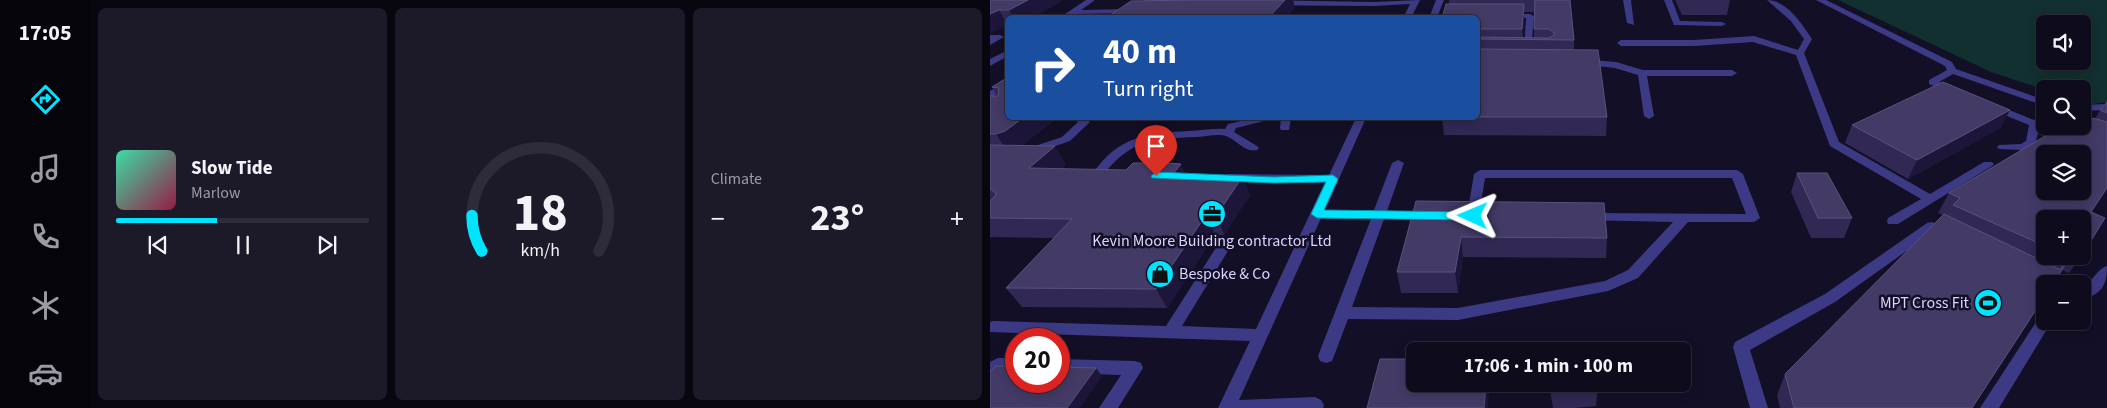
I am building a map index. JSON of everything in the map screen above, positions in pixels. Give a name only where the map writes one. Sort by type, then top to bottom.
[{"type":"street","points":[[1068,15],[1088,0]]},
{"type":"street","points":[[1258,0],[1254,3],[1415,1],[1409,15]]},
{"type":"street","points":[[1434,15],[1440,0]]},
{"type":"street","points":[[1627,0],[1631,23]]},
{"type":"street","points":[[1668,0],[1677,23],[1722,24]]},
{"type":"street","points":[[1772,0],[1794,19],[1808,39],[1800,53]]},
{"type":"street","points":[[1820,0],[1949,64],[1952,71]]},
{"type":"street","points":[[1109,11],[1120,4]]},
{"type":"street","points":[[1072,12],[1144,11]]},
{"type":"street","points":[[1501,16],[1530,16],[1528,50]]},
{"type":"street","points":[[990,37],[1000,37],[990,43]]},
{"type":"street","points":[[1621,43],[1694,43],[1754,39],[1800,53]]},
{"type":"street","points":[[990,43],[1005,44]]},
{"type":"street","points":[[1800,53],[1834,144],[1930,199]]},
{"type":"street","points":[[990,63],[1005,54]]},
{"type":"street","points":[[1577,62],[1616,65],[1642,73],[1732,73]]},
{"type":"street","points":[[1966,96],[1932,82],[1952,71],[2036,100]]},
{"type":"street","points":[[1642,73],[1649,116]]},
{"type":"street","points":[[990,94],[1005,86]]},
{"type":"street","points":[[1984,103],[2035,124],[2030,142],[2023,147],[2003,147]]},
{"type":"street","points":[[2091,108],[2107,107]]},
{"type":"street","points":[[1019,154],[1066,139],[1085,122],[1082,120]]},
{"type":"street","points":[[1228,133],[1232,126],[1256,120]]},
{"type":"street","points":[[1226,408],[1360,120]]},
{"type":"street","points":[[1088,183],[1099,173],[1111,157],[1138,140],[1152,136],[1228,133],[1253,148]]},
{"type":"street","points":[[1326,356],[1398,163]]},
{"type":"street","points":[[1893,220],[1988,164]]},
{"type":"street","points":[[1099,173],[1118,174]]},
{"type":"street","points":[[1473,216],[1480,174],[1737,174],[1754,218],[1578,217]]},
{"type":"street","points":[[1212,178],[1333,179]]},
{"type":"street","points":[[1317,214],[1445,216]]},
{"type":"street","points":[[1342,313],[1458,314],[1608,286],[1633,274],[1684,218]]},
{"type":"street","points":[[1759,408],[1741,347],[1830,298],[1932,226],[1958,240]]},
{"type":"street","points":[[1170,332],[1224,246]]},
{"type":"street","points":[[2091,289],[2095,287],[2107,271]]},
{"type":"street","points":[[993,327],[1261,334]]},
{"type":"street","points":[[1989,408],[2039,330]]},
{"type":"street","points":[[990,374],[998,365],[1005,365]]},
{"type":"street","points":[[1070,366],[1135,368],[1108,408]]},
{"type":"street","points":[[1240,408],[1315,405],[1314,408]]},
{"type":"green space","points":[[1838,0],[2107,0],[2107,102],[2091,104],[2091,80],[2036,80],[2036,87],[1991,72]]},
{"type":"building","points":[[990,0],[1028,0],[1009,10],[999,10],[990,14]]},
{"type":"building","points":[[1285,0],[1271,15],[1110,15],[1131,1]]},
{"type":"building","points":[[1535,0],[1570,0],[1574,40],[1480,39],[1480,37],[1549,38],[1555,34],[1549,29],[1534,29]]},
{"type":"building","points":[[1446,4],[1524,4],[1522,29],[1480,29],[1480,15],[1443,15]]},
{"type":"building","points":[[1480,49],[1598,50],[1607,117],[1480,117]]},
{"type":"building","points":[[1005,79],[1005,120],[1020,120],[1005,131],[996,134],[990,134],[990,96],[998,96],[999,88],[992,87]]},
{"type":"building","points":[[1943,82],[2010,110],[1917,160],[1852,125]]},
{"type":"building","points":[[2107,102],[2107,113],[2100,110]]},
{"type":"building","points":[[2093,118],[2107,122],[2107,188],[2091,212],[2091,210],[2036,210],[2036,242],[1953,205],[1960,198],[1949,193],[2047,135],[2091,135],[2091,121]]},
{"type":"building","points":[[990,145],[1055,146],[1029,168],[1126,170],[1133,163],[1167,163],[1181,164],[1172,175],[1243,176],[1216,216],[1206,215],[1156,289],[1006,288],[1072,219],[990,218],[990,201],[996,195],[990,189]]},
{"type":"building","points":[[1797,173],[1827,173],[1852,218],[1818,218]]},
{"type":"building","points":[[1416,201],[1604,203],[1607,238],[1461,237],[1455,272],[1397,272]]},
{"type":"building","points":[[2091,212],[2105,218],[2091,241]]},
{"type":"building","points":[[1944,214],[2036,258],[2036,265],[2051,265],[2062,269],[2062,265],[2065,265],[2059,275],[2036,275],[2036,310],[1972,408],[1794,408],[1785,374]]},
{"type":"building","points":[[1380,359],[1406,359],[1406,392],[1485,392],[1484,408],[1367,408]]},
{"type":"building","points":[[996,366],[1005,366],[1005,393],[1070,393],[1070,367],[1096,368],[1067,408],[990,408],[990,372]]},
{"type":"place","name":"Kevin Moore Building contractor Ltd","points":[[1212,214]]},
{"type":"place","name":"Bespoke & Co","points":[[1160,274]]},
{"type":"place","name":"MPT Cross Fit","points":[[1988,303]]},
{"type":"route","points":[[1156,176],[1274,180],[1333,179],[1317,214],[1473,216]]}]
